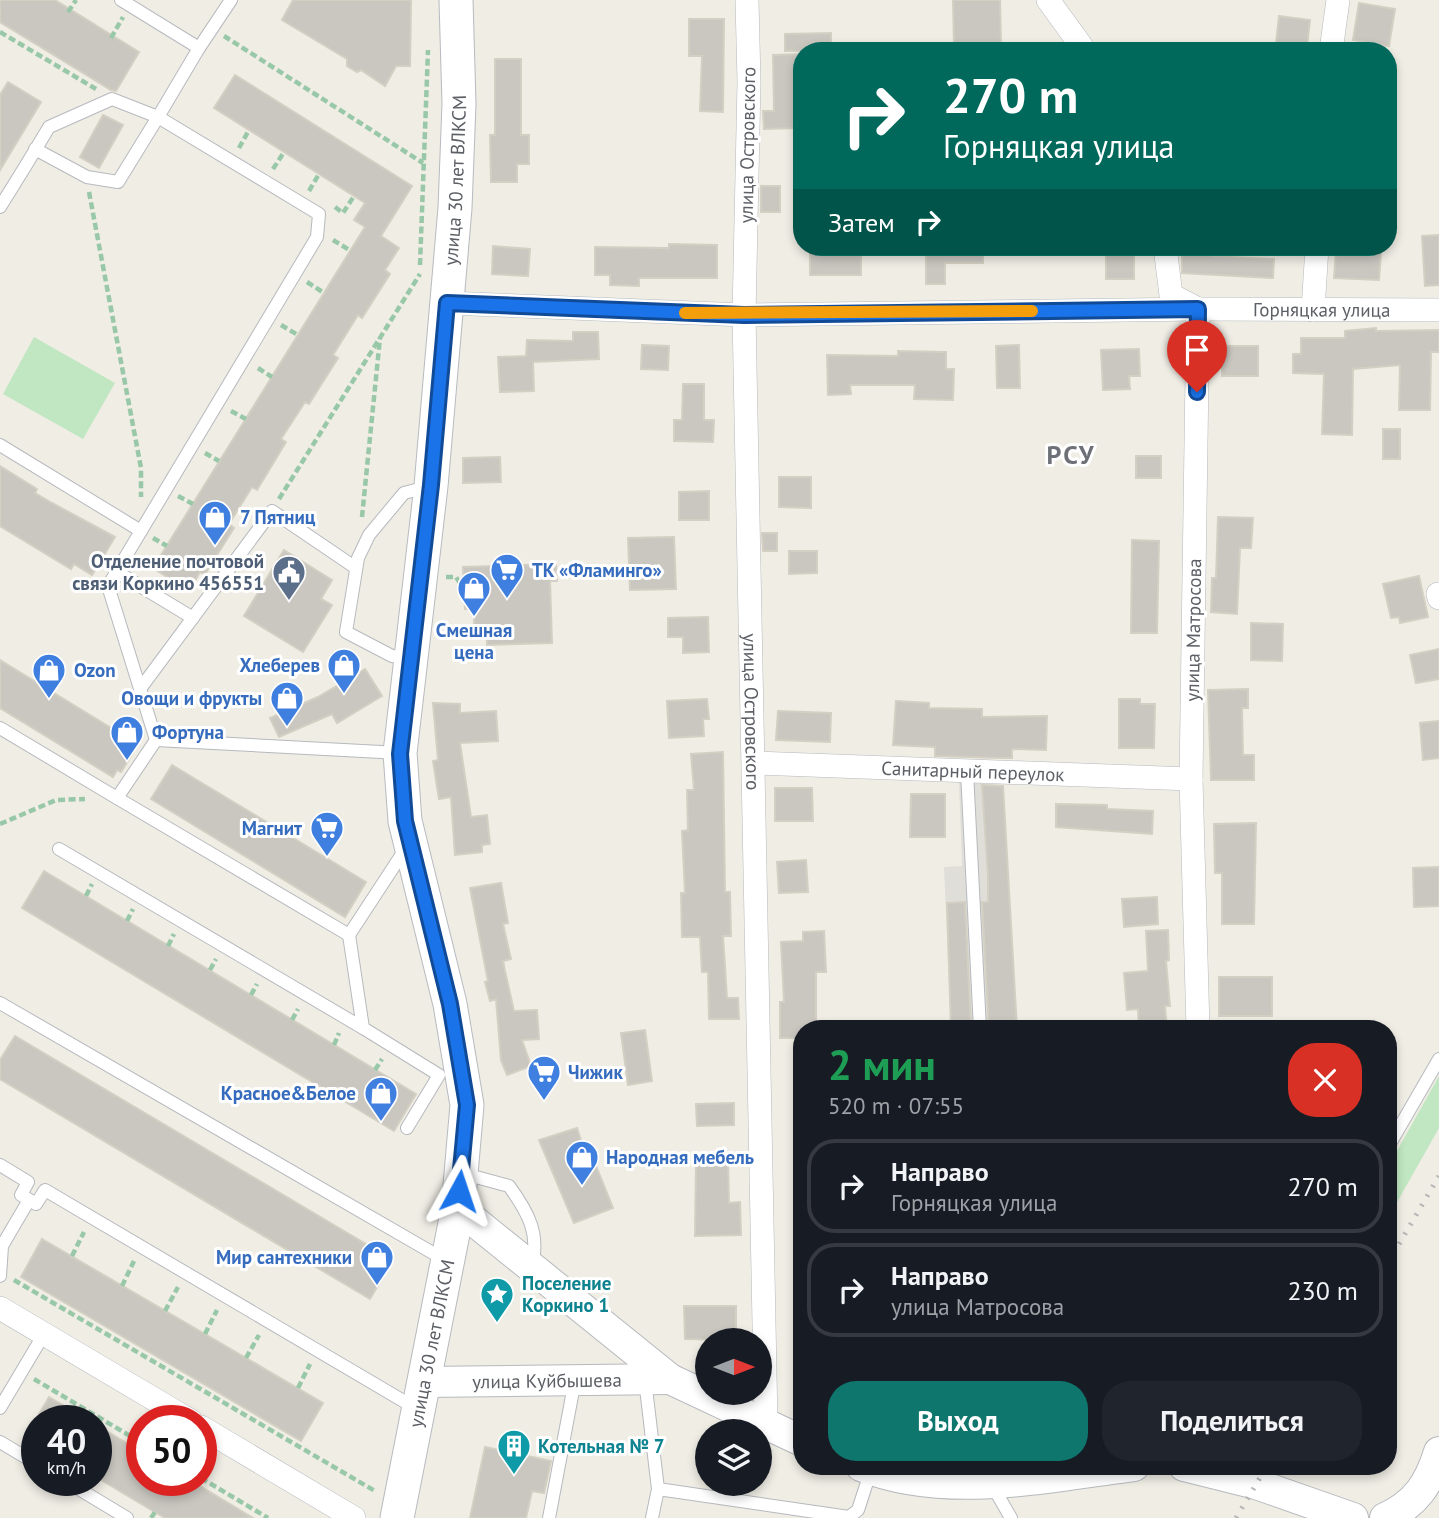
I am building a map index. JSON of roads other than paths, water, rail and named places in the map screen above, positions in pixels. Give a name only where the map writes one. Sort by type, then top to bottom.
[{"type":"main road","name":"улица 30 лет ВЛКСМ","points":[[397,1518],[458,1208],[467,1105],[460,1052],[405,821],[400,754],[431,485],[447,303],[459,104],[456,0]]},
{"type":"street","name":"улица Островского","points":[[747,0],[749,82],[744,315],[766,1419]]},
{"type":"street","points":[[1048,0],[1078,42]]},
{"type":"street","points":[[1332,42],[1338,0]]},
{"type":"street","points":[[1166,256],[1171,295],[1198,309]]},
{"type":"street","points":[[1313,310],[1316,256]]},
{"type":"street","name":"Горняцкая улица","points":[[447,303],[744,315],[1198,309],[1439,310]]},
{"type":"street","name":"улица Матросова","points":[[1198,309],[1191,779],[1198,1020]]},
{"type":"street","name":"Санитарный переулок","points":[[754,763],[1191,779]]},
{"type":"street","name":"улица Куйбышева","points":[[458,1208],[531,1268],[657,1380],[754,1419]]},
{"type":"street","points":[[0,1308],[164,1405]]},
{"type":"street","name":"улица Куйбышева","points":[[423,1396],[575,1379],[657,1380]]},
{"type":"street","name":"улица Куйбышева","points":[[772,1427],[793,1437]]},
{"type":"street","points":[[217,1437],[354,1518]]},
{"type":"street","points":[[1385,1518],[1402,1511],[1418,1498],[1428,1483],[1438,1455]]},
{"type":"street","points":[[892,1475],[917,1481],[990,1482],[1038,1475]]},
{"type":"street","points":[[1219,1475],[1256,1484],[1353,1518]]},
{"type":"lane","points":[[121,0],[198,48]]},
{"type":"lane","points":[[35,149],[87,177],[118,182],[230,0]]},
{"type":"lane","points":[[0,207],[49,127],[112,99],[158,117],[319,214],[317,237],[108,586],[156,740]]},
{"type":"lane","points":[[0,445],[141,531]]},
{"type":"lane","points":[[411,658],[391,656],[346,632],[357,563],[369,536],[404,493],[431,485]]},
{"type":"lane","points":[[140,689],[272,511],[357,563]]},
{"type":"lane","points":[[117,572],[193,618]]},
{"type":"lane","points":[[0,728],[349,935]]},
{"type":"lane","points":[[156,740],[400,754]]},
{"type":"lane","points":[[117,798],[156,740]]},
{"type":"lane","points":[[967,772],[980,1020]]},
{"type":"lane","points":[[363,1028],[349,935],[410,842]]},
{"type":"lane","points":[[59,849],[439,1075],[407,1128]]},
{"type":"lane","points":[[0,1003],[448,1262]]},
{"type":"lane","points":[[1397,1131],[1439,1059]]},
{"type":"lane","points":[[0,1165],[28,1182],[21,1195],[36,1204],[45,1190],[317,1351],[423,1396]]},
{"type":"lane","points":[[461,1173],[509,1186],[533,1227],[537,1248],[531,1268]]},
{"type":"lane","points":[[1,1274],[2,1246],[29,1200]]},
{"type":"lane","points":[[0,1408],[44,1334]]},
{"type":"lane","points":[[549,1518],[575,1379]]},
{"type":"lane","points":[[652,1518],[658,1489],[657,1380]]},
{"type":"lane","points":[[0,1442],[21,1454]]},
{"type":"lane","points":[[658,1489],[849,1517],[858,1510],[865,1475]]},
{"type":"lane","points":[[990,1482],[1011,1518]]},
{"type":"lane","points":[[91,1496],[127,1518]]},
{"type":"railway","points":[[1397,1248],[1439,1176]]},
{"type":"railway","points":[[1236,1518],[1262,1475]]},
{"type":"place","name":"7 Пятниц","points":[[215,547]]},
{"type":"place","name":"ТК «Фламинго»","points":[[507,600]]},
{"type":"place","name":"Отделение почтовой связи Коркино 456551","points":[[289,602]]},
{"type":"place","name":"Смешная цена","points":[[474,618]]},
{"type":"place","name":"Хлеберев","points":[[344,695]]},
{"type":"place","name":"Ozon","points":[[49,700]]},
{"type":"place","name":"Овощи и фрукты","points":[[287,728]]},
{"type":"place","name":"Фортуна","points":[[127,762]]},
{"type":"place","name":"Магнит","points":[[327,858]]},
{"type":"place","name":"Чижик","points":[[544,1102]]},
{"type":"place","name":"Красное&Белое","points":[[381,1123]]},
{"type":"place","name":"Народная мебель","points":[[582,1187]]},
{"type":"place","name":"Мир сантехники","points":[[377,1287]]},
{"type":"place","name":"Поселение Коркино 1","points":[[497,1324]]},
{"type":"place","name":"Котельная № 7","points":[[514,1476]]},
{"type":"district","name":"РСУ","points":[[1071,454]]}]
